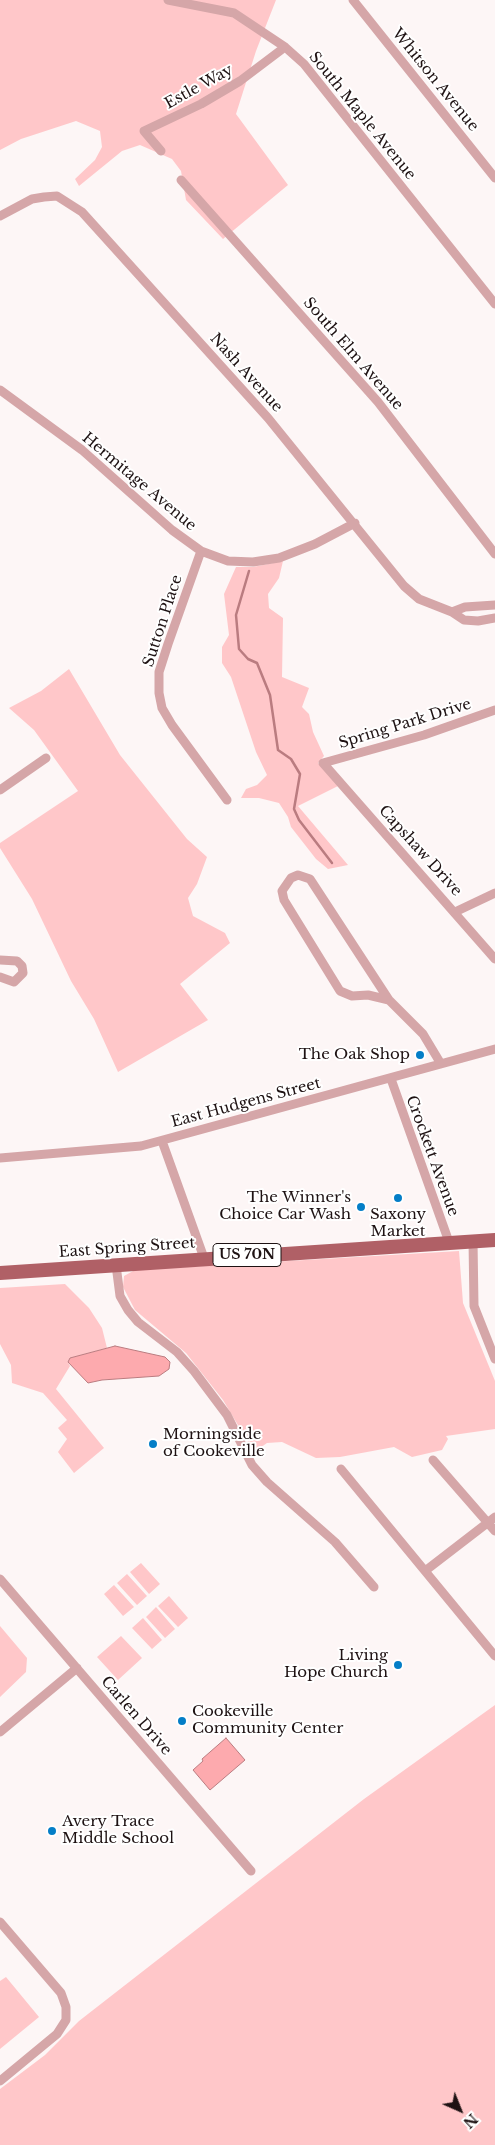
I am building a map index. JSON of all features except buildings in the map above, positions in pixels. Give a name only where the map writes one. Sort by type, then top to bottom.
[{"type":"main road","name":"East Spring Street","points":[[0,1273],[495,1240]]},
{"type":"street","name":"South Maple Avenue","points":[[168,0],[234,13],[285,47],[317,79],[495,304]]},
{"type":"street","name":"Whitson Avenue","points":[[352,0],[495,178]]},
{"type":"street","name":"Estle Way","points":[[161,151],[144,131],[200,104],[240,81],[285,47]]},
{"type":"street","name":"South Elm Avenue","points":[[181,180],[378,402],[495,554]]},
{"type":"street","name":"Nash Avenue","points":[[0,216],[32,199],[57,196],[82,212],[268,418],[355,523],[404,586],[419,599],[452,612],[464,620],[478,621],[495,618]]},
{"type":"street","name":"Hermitage Avenue","points":[[0,390],[82,450],[144,508],[201,551],[228,561],[253,562],[279,558],[315,544],[355,523]]},
{"type":"street","name":"Sutton Place","points":[[201,551],[168,644],[160,672],[159,692],[162,708],[172,725],[228,800]]},
{"type":"street","points":[[452,612],[465,607],[495,606]]},
{"type":"street","name":"Spring Park Drive","points":[[323,763],[424,735],[495,710]]},
{"type":"street","points":[[0,790],[46,758]]},
{"type":"street","name":"Capshaw Drive","points":[[323,763],[456,912],[495,959]]},
{"type":"street","points":[[388,1000],[368,995],[352,996],[340,991],[284,900],[282,891],[291,878],[298,875],[310,878],[388,1000],[422,1034],[441,1064]]},
{"type":"street","points":[[456,912],[495,893]]},
{"type":"street","points":[[0,960],[17,961],[22,966],[23,973],[14,982],[0,977]]},
{"type":"street","name":"East Hudgens Street","points":[[0,1158],[117,1149],[162,1141],[495,1049]]},
{"type":"street","name":"Crockett Avenue","points":[[390,1079],[448,1242]]},
{"type":"street","points":[[162,1141],[204,1258]]},
{"type":"street","points":[[473,1241],[474,1306],[495,1359]]},
{"type":"street","points":[[116,1265],[120,1296],[128,1310],[138,1322],[177,1352],[194,1371],[227,1415],[252,1465],[267,1482],[335,1542],[374,1587]]},
{"type":"street","points":[[433,1460],[492,1520],[495,1531]]},
{"type":"street","points":[[341,1469],[495,1656]]},
{"type":"street","points":[[425,1571],[492,1520]]},
{"type":"street","name":"Carlen Drive","points":[[0,1579],[251,1871]]},
{"type":"street","points":[[0,1732],[77,1668]]},
{"type":"street","points":[[0,1922],[61,1993],[66,2007],[66,2020],[57,2034],[0,2081]]},
{"type":"shaded area","points":[[0,0],[276,0],[256,51],[236,114],[288,185],[223,239],[186,200],[181,171],[172,159],[140,145],[122,151],[79,186],[75,179],[95,160],[102,147],[100,131],[76,121],[21,139],[0,150]]},
{"type":"shaded area","points":[[283,561],[279,578],[268,594],[269,608],[283,618],[282,677],[309,688],[302,707],[309,714],[313,732],[324,756],[318,763],[338,786],[298,806],[348,865],[328,869],[316,859],[291,827],[288,817],[279,803],[259,798],[241,798],[246,789],[257,785],[267,775],[256,752],[231,677],[222,663],[222,647],[229,635],[224,594],[236,567],[253,567]]},
{"type":"shaded area","points":[[69,669],[120,755],[187,839],[207,857],[197,884],[188,898],[193,916],[225,933],[230,943],[180,984],[208,1020],[118,1072],[94,1019],[71,981],[32,899],[0,848],[0,843],[78,791],[34,730],[9,708],[41,691]]},
{"type":"shaded area","points":[[459,1251],[463,1303],[495,1381],[495,1429],[446,1436],[448,1439],[442,1450],[412,1457],[394,1447],[340,1457],[316,1458],[282,1442],[267,1443],[254,1452],[223,1400],[186,1353],[135,1310],[123,1287],[124,1276],[135,1270]]},
{"type":"shaded area","points":[[65,1284],[89,1308],[102,1328],[107,1348],[70,1358],[68,1362],[70,1366],[56,1389],[104,1448],[74,1473],[58,1452],[67,1439],[58,1428],[67,1420],[43,1393],[12,1383],[11,1365],[0,1344],[0,1288]]},
{"type":"shaded area","points":[[115,1346],[165,1357],[170,1362],[169,1369],[159,1376],[102,1380],[88,1383],[68,1362],[70,1358]]},
{"type":"shaded area","points":[[141,1563],[160,1584],[149,1594],[130,1572]]},
{"type":"shaded area","points":[[127,1574],[147,1596],[137,1605],[117,1583]]},
{"type":"shaded area","points":[[114,1585],[134,1607],[123,1616],[104,1594]]},
{"type":"shaded area","points":[[169,1596],[188,1618],[178,1627],[158,1606]]},
{"type":"shaded area","points":[[156,1607],[175,1629],[165,1638],[146,1617]]},
{"type":"shaded area","points":[[143,1618],[162,1640],[152,1649],[132,1628]]},
{"type":"shaded area","points":[[0,1626],[27,1658],[26,1672],[0,1697]]},
{"type":"shaded area","points":[[121,1636],[142,1658],[118,1680],[97,1657]]},
{"type":"shaded area","points":[[495,1705],[495,2145],[0,2145],[0,2089],[45,2055],[79,2021],[364,1799]]},
{"type":"shaded area","points":[[226,1738],[245,1760],[210,1790],[193,1770],[203,1761],[202,1759]]},
{"type":"shaded area","points":[[6,1977],[39,2017],[0,2049],[0,1981]]},
{"type":"waterway","points":[[249,571],[236,615],[239,649],[248,659],[257,663],[270,695],[278,750],[291,759],[300,774],[294,809],[299,820],[332,863]]},
{"type":"place","name":"The Oak Shop","points":[[420,1055]]},
{"type":"place","name":"Saxony Market","points":[[398,1198]]},
{"type":"place","name":"The Winner's Choice Car Wash","points":[[361,1207]]},
{"type":"place","name":"Morningside of Cookeville","points":[[153,1444]]},
{"type":"place","name":"Living Hope Church","points":[[398,1665]]},
{"type":"place","name":"Cookeville Community Center","points":[[182,1721]]},
{"type":"place","name":"Avery Trace Middle School","points":[[52,1831]]}]
